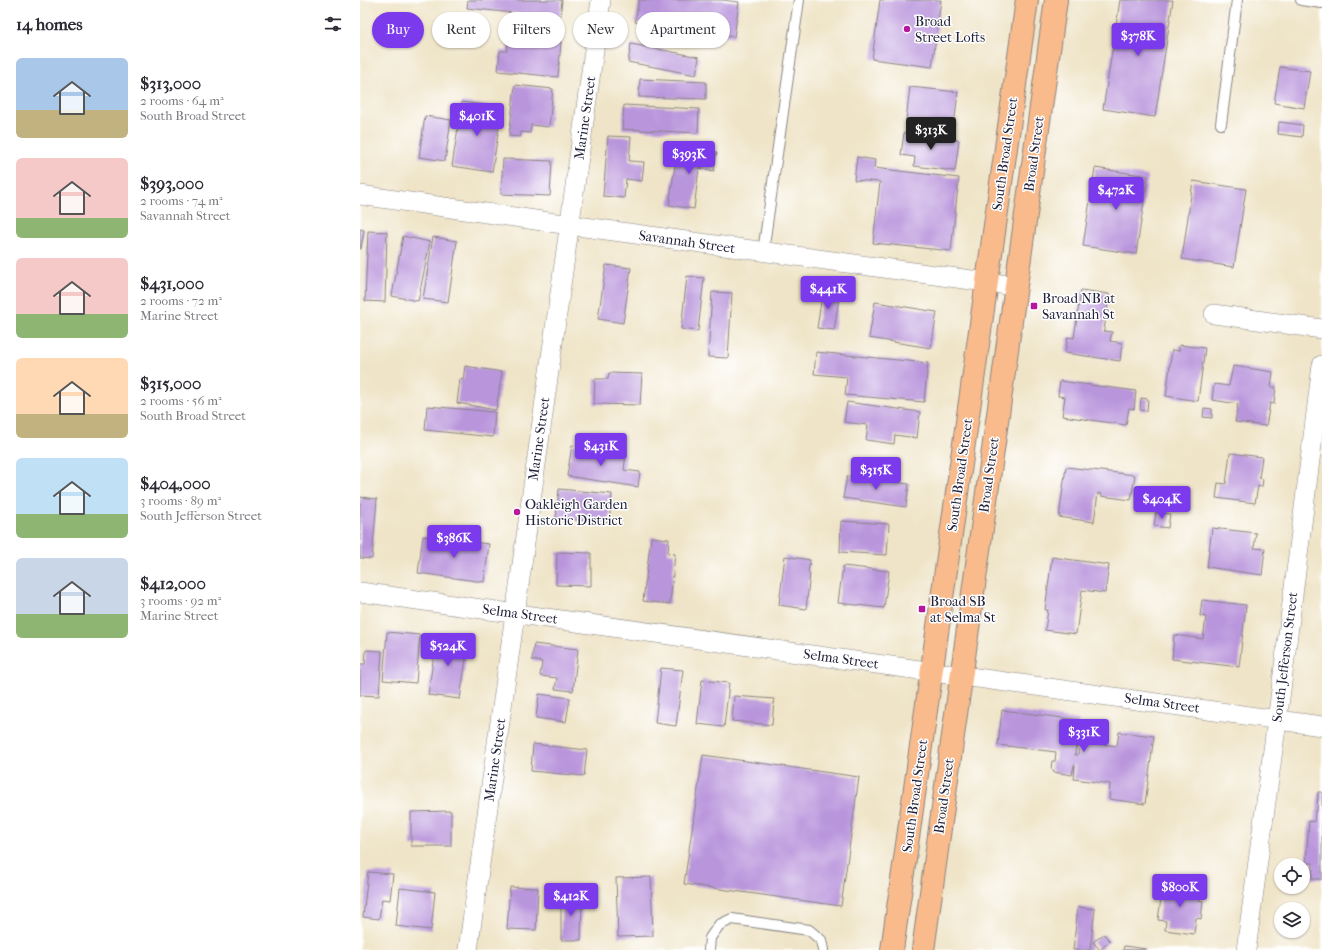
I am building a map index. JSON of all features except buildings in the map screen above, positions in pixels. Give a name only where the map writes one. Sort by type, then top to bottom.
[{"type":"main road","name":"South Broad Street","points":[[892,950],[933,671],[986,282],[1027,0]]},
{"type":"main road","name":"Broad Street","points":[[923,950],[1056,0]]},
{"type":"street","name":"Marine Street","points":[[468,950],[601,0]]},
{"type":"street","name":"Savannah Street","points":[[360,195],[1015,286]]},
{"type":"street","points":[[1214,314],[1322,329]]},
{"type":"street","name":"South Jefferson Street","points":[[1246,950],[1322,365]]},
{"type":"street","name":"Selma Street","points":[[360,592],[1322,726]]},
{"type":"lane","points":[[762,252],[799,0]]},
{"type":"lane","points":[[1221,124],[1237,0]]},
{"type":"lane","points":[[1301,0],[1322,3]]},
{"type":"lane","points":[[709,950],[710,938],[719,925],[732,919],[809,930],[821,940],[823,950]]},
{"type":"place","name":"Broad Street Lofts","points":[[907,29]]},
{"type":"place","name":"Broad NB at Savannah St","points":[[1034,306]]},
{"type":"place","name":"Oakleigh Garden Historic District","points":[[517,512]]},
{"type":"place","name":"Broad SB at Selma St","points":[[922,609]]}]
